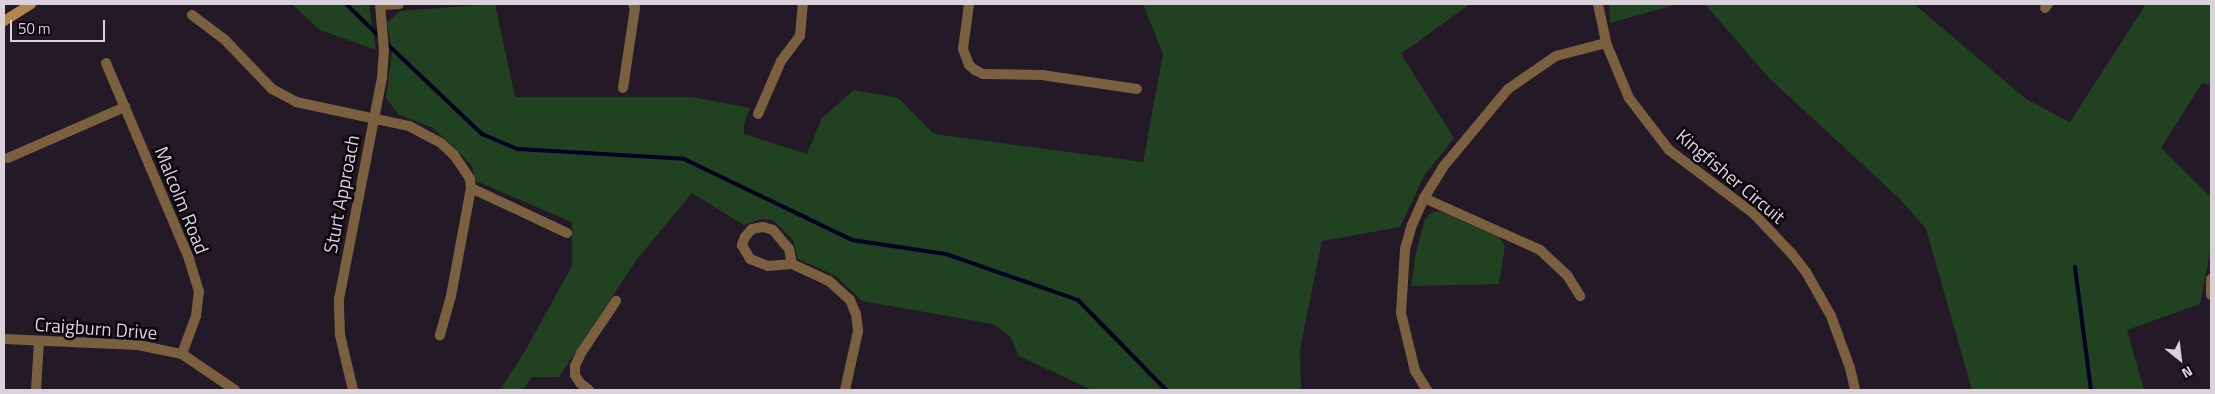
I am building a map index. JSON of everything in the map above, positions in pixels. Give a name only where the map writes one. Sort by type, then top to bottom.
[{"type":"main road","points":[[4,21],[31,4]]},
{"type":"street","points":[[380,5],[399,4]]},
{"type":"street","points":[[623,88],[635,8],[633,4]]},
{"type":"street","points":[[758,114],[781,61],[800,36],[803,4]]},
{"type":"street","points":[[970,4],[963,48],[969,65],[975,70],[983,74],[1042,76],[1137,89]]},
{"type":"street","name":"Kingfisher Circuit","points":[[1598,4],[1606,43],[1629,98],[1669,150],[1753,213],[1792,254],[1806,272],[1831,316],[1850,368],[1855,390]]},
{"type":"street","name":"Sturt Approach","points":[[353,390],[340,335],[339,299],[382,78],[384,51],[380,5]]},
{"type":"street","points":[[192,14],[225,40],[272,88],[296,102],[374,117],[409,126],[441,142],[454,155],[470,179],[470,188],[451,296],[440,335]]},
{"type":"street","points":[[1427,390],[1415,371],[1400,312],[1405,249],[1412,224],[1424,198],[1443,167],[1508,89],[1556,56],[1606,43]]},
{"type":"street","name":"Malcolm Road","points":[[106,63],[189,260],[199,291],[196,316],[182,354]]},
{"type":"street","points":[[8,158],[125,107]]},
{"type":"street","points":[[470,188],[567,233]]},
{"type":"street","points":[[1424,198],[1540,250],[1567,275],[1580,296]]},
{"type":"street","points":[[792,264],[789,249],[773,230],[764,226],[752,229],[745,237],[742,245],[750,260],[768,266],[792,264],[829,281],[850,300],[858,331],[845,390]]},
{"type":"street","points":[[2211,279],[2211,295]]},
{"type":"street","points":[[590,390],[580,383],[576,375],[575,366],[581,353],[616,301]]},
{"type":"street","name":"Craigburn Drive","points":[[4,339],[138,345],[182,354],[235,390]]},
{"type":"street","points":[[36,390],[39,341]]},
{"type":"green space","points":[[292,4],[369,4],[376,50],[320,30]]},
{"type":"green space","points":[[495,4],[515,97],[692,97],[750,108],[744,125],[744,134],[807,154],[822,118],[854,90],[898,98],[934,134],[1143,162],[1163,54],[1143,4],[1470,4],[1401,54],[1454,138],[1424,176],[1400,227],[1322,241],[1300,349],[1301,390],[1092,390],[1019,356],[1010,336],[993,324],[862,301],[836,276],[798,259],[793,240],[773,220],[761,219],[744,225],[692,193],[637,259],[559,377],[532,377],[523,390],[500,390],[525,351],[572,266],[572,222],[476,181],[472,166],[452,145],[433,128],[398,114],[386,98],[392,52],[387,23],[400,11]]},
{"type":"green space","points":[[1609,4],[1678,4],[1610,23]]},
{"type":"green space","points":[[1705,4],[1914,4],[2026,99],[2070,122],[2146,4],[2211,4],[2211,85],[2202,83],[2161,148],[2211,197],[2211,247],[2200,304],[2127,330],[2144,390],[1972,390],[1926,229],[1900,199],[1769,78]]},
{"type":"green space","points":[[1440,211],[1499,237],[1505,246],[1499,284],[1411,286],[1416,253],[1425,219],[1432,212]]},
{"type":"waterway","points":[[346,4],[380,37]]},
{"type":"waterway","points":[[385,42],[482,134],[518,149],[684,159],[852,240],[946,254],[1078,300],[1166,390]]},
{"type":"waterway","points":[[2075,267],[2091,390]]}]
